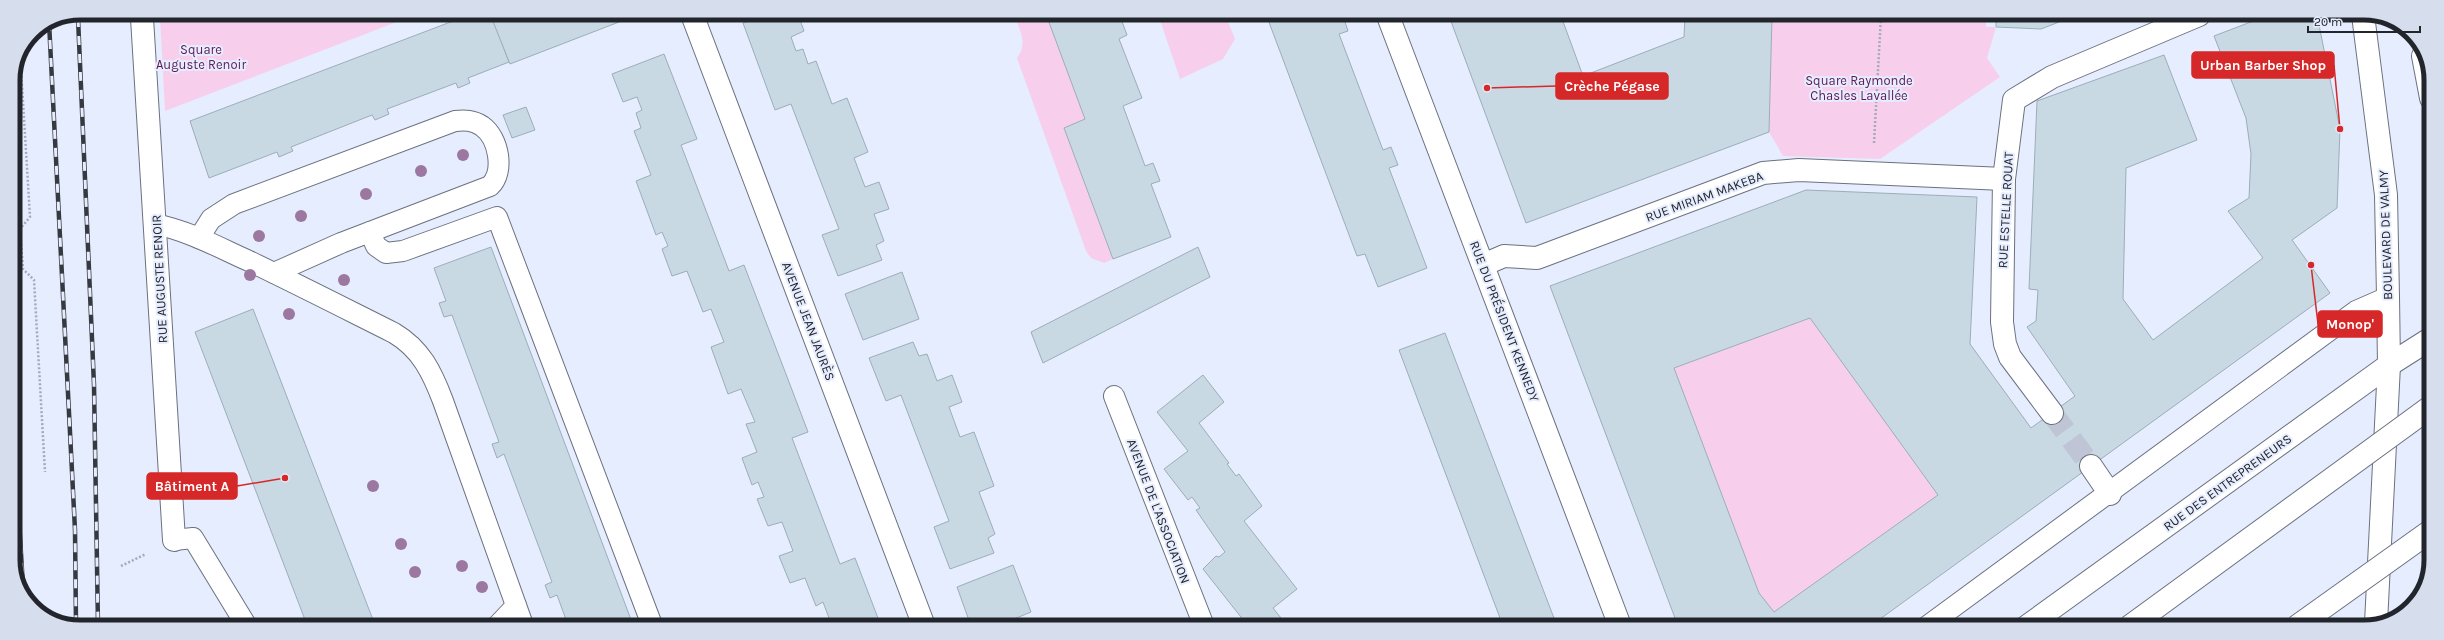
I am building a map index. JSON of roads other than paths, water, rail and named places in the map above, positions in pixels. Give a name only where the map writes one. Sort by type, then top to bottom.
[{"type":"main road","name":"RUE AUGUSTE RENOIR","points":[[142,20],[174,540]]},
{"type":"main road","name":"AVENUE JEAN JAURÈS","points":[[694,20],[922,620]]},
{"type":"main road","name":"RUE DU PRÉSIDENT KENNEDY","points":[[1390,20],[1618,620]]},
{"type":"main road","name":"RUE ESTELLE ROUAT","points":[[2052,413],[2010,357],[2005,344],[2002,322],[2004,179],[2014,100],[2052,77],[2188,20]]},
{"type":"main road","name":"BOULEVARD DE VALMY","points":[[2365,20],[2386,195],[2388,297],[2389,365],[2376,618]]},
{"type":"main road","name":"RUE MIRIAM MAKEBA","points":[[1483,265],[1504,256],[1537,258],[1762,173],[1799,170],[2004,179]]},
{"type":"main road","name":"RUE DES ENTREPRENEURS","points":[[2036,620],[2389,365],[2424,343]]},
{"type":"main road","points":[[2139,620],[2424,412]]},
{"type":"main road","points":[[2091,466],[2110,494]]},
{"type":"main road","points":[[2306,620],[2424,536]]},
{"type":"lane","points":[[199,238],[211,219],[234,204],[455,120],[472,121],[489,133],[499,163],[498,175],[490,186],[370,232],[274,273]]},
{"type":"lane","points":[[370,232],[376,246],[386,252],[404,251],[497,217],[650,620]]},
{"type":"lane","points":[[155,224],[174,228],[199,238],[274,273],[394,333],[409,342],[419,352],[428,366],[443,401],[521,620]]},
{"type":"lane","points":[[1936,620],[2110,494],[2356,310],[2388,297]]},
{"type":"lane","name":"AVENUE DE L'ASSOCIATION","points":[[1114,396],[1202,620]]},
{"type":"lane","points":[[174,540],[193,538],[243,620]]},
{"type":"lane","points":[[503,620],[516,606]]},
{"type":"tunnel","points":[[2052,413],[2091,466]]},
{"type":"railway","points":[[78,20],[94,385],[98,620]]},
{"type":"railway","points":[[49,29],[75,530],[76,619]]},
{"type":"railway","points":[[20,537],[22,576]]},
{"type":"place","name":"Crèche Pégase","points":[[1487,88]]},
{"type":"place","name":"Urban Barber Shop","points":[[2340,129]]},
{"type":"place","name":"Monop'","points":[[2311,265]]},
{"type":"place","name":"Bâtiment A","points":[[285,478]]},
{"type":"park label","name":"Square Auguste Renoir","points":[[201,56]]},
{"type":"park label","name":"Square Raymonde Chasles Lavallée","points":[[1859,88]]}]
